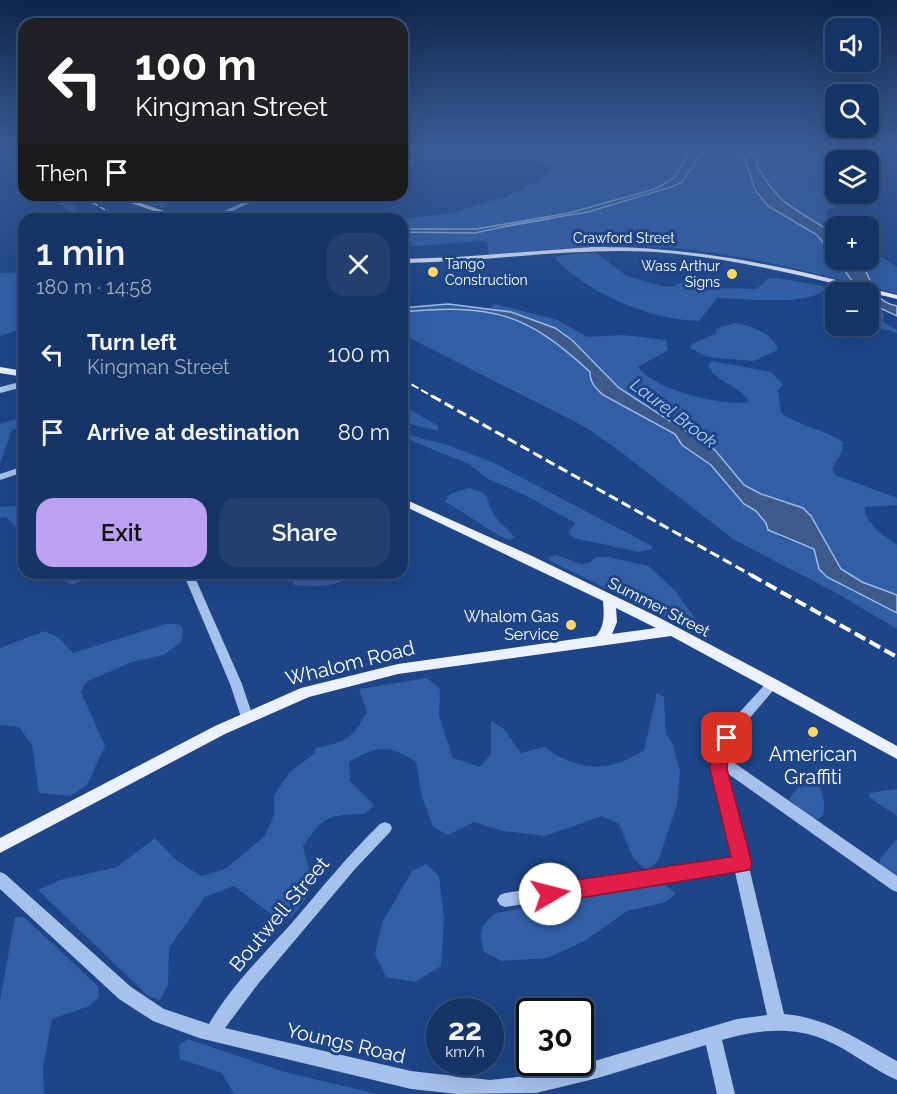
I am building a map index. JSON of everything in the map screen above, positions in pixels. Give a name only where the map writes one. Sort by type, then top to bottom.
[{"type":"main road","points":[[128,201],[166,213]]},
{"type":"main road","name":"Crawford Street","points":[[408,261],[598,249],[666,250],[736,259],[896,297]]},
{"type":"main road","points":[[0,370],[18,373]]},
{"type":"main road","name":"Summer Street","points":[[408,504],[671,631],[773,683],[897,753]]},
{"type":"main road","points":[[601,639],[609,631],[612,621],[609,600]]},
{"type":"main road","name":"Whalom Road","points":[[0,846],[246,717],[306,692],[381,672],[601,639],[671,631]]},
{"type":"street","points":[[224,213],[250,201]]},
{"type":"street","points":[[0,390],[18,386]]},
{"type":"street","points":[[0,477],[18,471]]},
{"type":"street","points":[[191,579],[236,684],[246,717]]},
{"type":"street","points":[[773,683],[730,734],[722,746],[718,759],[721,783],[743,864],[777,1022]]},
{"type":"street","points":[[718,759],[897,885]]},
{"type":"street","name":"Boutwell Street","points":[[213,1033],[227,1009],[348,865],[385,828]]},
{"type":"street","points":[[506,900],[743,864]]},
{"type":"street","name":"Youngs Road","points":[[0,879],[136,1001],[159,1015],[213,1033],[411,1080],[490,1089],[570,1077],[737,1028],[777,1022],[812,1026],[869,1053],[897,1071]]},
{"type":"street","points":[[712,1035],[726,1094]]},
{"type":"shaded area","points":[[500,198],[620,198],[569,213],[476,229],[408,229],[408,218],[452,213]]},
{"type":"shaded area","points":[[623,198],[634,198],[588,212],[475,233],[408,232],[408,229],[476,229],[569,213]]},
{"type":"shaded area","points":[[634,198],[825,198],[825,204],[840,204],[827,211],[827,216],[825,216],[825,270],[879,270],[879,255],[897,267],[897,294],[879,289],[879,282],[850,279],[852,282],[849,282],[712,252],[664,247],[598,247],[489,255],[487,242],[483,241],[408,247],[408,232],[475,233],[516,224],[567,217]]},
{"type":"shaded area","points":[[762,198],[780,198],[825,229],[825,245],[817,235],[768,206]]},
{"type":"shaded area","points":[[52,201],[68,201],[82,213],[71,213]]},
{"type":"shaded area","points":[[143,201],[172,201],[163,208]]},
{"type":"shaded area","points":[[596,253],[627,276],[662,286],[672,287],[683,282],[717,288],[757,289],[767,279],[776,278],[824,286],[825,289],[817,295],[790,300],[717,298],[699,321],[680,319],[641,310],[605,295],[572,274],[557,261],[556,256]]},
{"type":"shaded area","points":[[844,270],[865,270],[870,282],[853,282]]},
{"type":"shaded area","points":[[18,272],[18,330],[0,336],[0,273]]},
{"type":"shaded area","points":[[879,296],[897,306],[897,316],[879,308]]},
{"type":"shaded area","points":[[448,304],[511,312],[555,328],[572,340],[619,388],[715,450],[744,485],[761,494],[803,508],[811,516],[841,569],[862,582],[897,595],[897,613],[827,577],[819,569],[814,549],[768,530],[766,523],[756,511],[744,504],[711,465],[682,445],[675,434],[603,395],[592,382],[590,372],[545,336],[525,324],[483,311],[459,309],[408,312],[408,307]]},
{"type":"shaded area","points":[[495,304],[558,320],[587,337],[623,335],[666,340],[668,350],[638,367],[658,382],[689,395],[723,402],[749,402],[740,392],[716,376],[708,364],[712,361],[771,372],[783,384],[778,390],[781,413],[843,442],[842,451],[832,469],[835,475],[897,498],[897,505],[865,507],[872,524],[881,534],[897,545],[897,595],[862,582],[841,569],[811,516],[803,508],[761,494],[744,485],[715,450],[619,388],[572,340],[555,328],[491,308]]},
{"type":"shaded area","points":[[434,308],[459,309],[501,315],[520,322],[554,342],[590,372],[594,385],[603,395],[675,434],[689,450],[711,465],[744,504],[756,511],[780,537],[814,549],[819,569],[845,587],[897,613],[897,629],[838,594],[733,539],[585,427],[408,337],[408,311]]},
{"type":"shaded area","points":[[879,308],[884,316],[882,321],[897,330],[897,333],[879,328]]},
{"type":"shaded area","points":[[735,323],[754,328],[767,335],[776,344],[778,350],[753,361],[707,357],[690,348],[692,344],[717,333],[715,329]]},
{"type":"shaded area","points":[[408,408],[438,426],[438,431],[408,424]]},
{"type":"shaded area","points":[[18,419],[18,428],[12,430],[0,464],[0,424]]},
{"type":"shaded area","points":[[408,435],[447,445],[492,462],[652,546],[652,549],[639,552],[574,538],[568,533],[575,523],[523,494],[488,479],[469,464],[408,439]]},
{"type":"shaded area","points":[[469,488],[482,492],[487,497],[495,516],[515,538],[508,540],[500,536],[445,502],[450,494]]},
{"type":"shaded area","points":[[0,507],[18,508],[18,530],[6,517],[0,518]]},
{"type":"shaded area","points":[[556,555],[581,564],[589,563],[596,557],[608,557],[649,566],[677,593],[705,633],[702,635],[550,561],[549,557]]},
{"type":"shaded area","points":[[61,579],[86,579],[72,585]]},
{"type":"shaded area","points":[[291,579],[349,579],[318,586],[294,585]]},
{"type":"shaded area","points":[[166,624],[178,624],[183,628],[181,642],[164,655],[132,662],[86,682],[81,692],[105,746],[87,785],[70,796],[39,793],[32,745],[19,727],[0,725],[0,648],[45,631],[59,638],[73,653]]},
{"type":"shaded area","points":[[427,678],[440,689],[439,716],[453,758],[480,767],[491,754],[491,721],[504,729],[521,753],[544,747],[569,761],[582,765],[606,766],[618,763],[644,750],[657,693],[664,697],[666,734],[673,745],[680,772],[677,805],[658,861],[647,871],[633,858],[619,824],[602,816],[545,836],[503,831],[474,822],[448,835],[433,827],[422,797],[416,762],[398,752],[383,749],[367,753],[349,762],[350,781],[374,805],[365,814],[335,816],[328,819],[316,828],[303,847],[309,869],[310,885],[309,893],[299,908],[290,918],[271,914],[234,886],[205,897],[169,948],[168,985],[160,1000],[147,995],[38,890],[60,880],[117,867],[155,838],[176,860],[201,876],[225,869],[265,836],[274,814],[274,795],[290,772],[314,754],[316,748],[335,744],[347,738],[357,728],[367,712],[359,689]]},
{"type":"shaded area","points":[[818,768],[821,770],[819,781],[824,810],[823,816],[817,819],[808,816],[789,799],[809,774]]},
{"type":"shaded area","points":[[897,789],[897,816],[869,797],[869,793]]},
{"type":"shaded area","points":[[897,839],[897,879],[880,866],[880,859]]},
{"type":"shaded area","points":[[426,864],[439,876],[444,919],[441,966],[415,982],[386,977],[375,954],[382,923],[412,871]]},
{"type":"shaded area","points":[[662,883],[676,893],[666,902],[627,911],[586,940],[548,958],[502,961],[484,952],[481,939],[483,926],[496,913]]},
{"type":"shaded area","points":[[15,917],[24,917],[98,986],[99,997],[89,1006],[52,1019],[43,1067],[44,1094],[0,1094],[0,1001]]},
{"type":"shaded area","points":[[188,1039],[285,1072],[377,1094],[234,1094],[222,1073],[180,1059],[179,1045]]},
{"type":"waterway","name":"Laurel Brook","points":[[502,227],[549,219]]},
{"type":"railway","points":[[90,201],[110,213]]},
{"type":"railway","points":[[408,382],[435,398]]},
{"type":"railway","points":[[432,396],[753,576]]},
{"type":"railway","points":[[751,575],[897,657]]},
{"type":"place","name":"Tango Construction","points":[[433,272]]},
{"type":"place","name":"Wass Arthur Signs","points":[[732,274]]},
{"type":"place","name":"Whalom Gas Service","points":[[571,625]]},
{"type":"place","name":"American Graffiti","points":[[813,732]]},
{"type":"route","points":[[550,894],[743,864],[718,769],[720,751],[727,738]]}]
